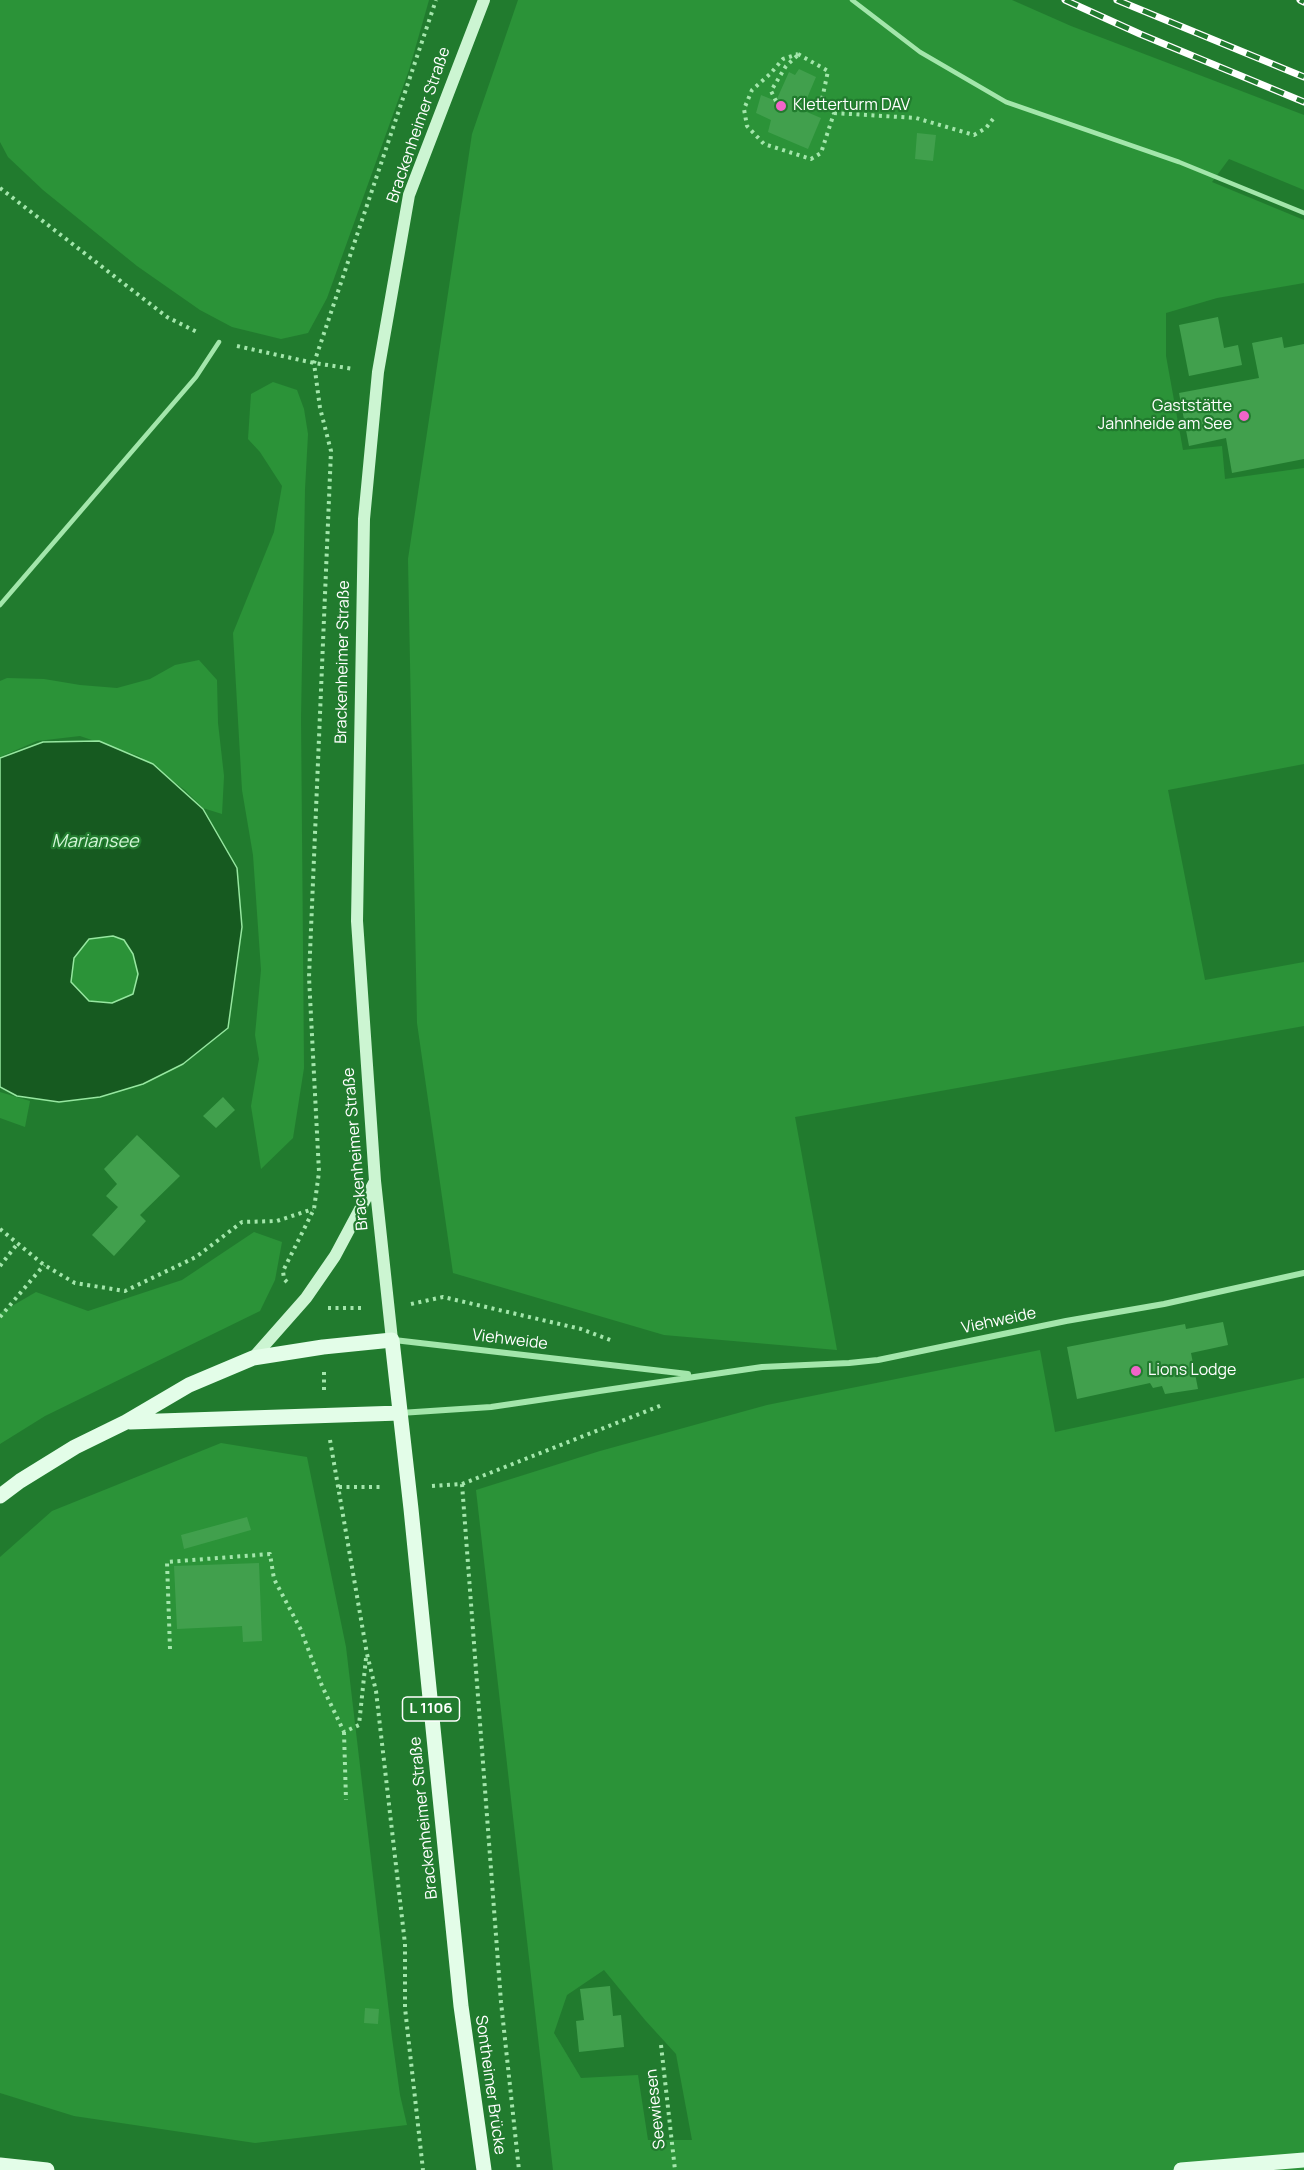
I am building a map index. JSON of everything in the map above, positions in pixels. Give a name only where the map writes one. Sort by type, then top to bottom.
[{"type":"main road","name":"Brackenheimer Straße","points":[[461,2006],[410,1498],[375,1181],[357,921],[364,519],[378,372],[410,195],[484,0]]},
{"type":"main road","points":[[253,1358],[306,1298],[335,1256],[375,1181]]},
{"type":"main road","points":[[0,1496],[75,1447],[126,1422],[189,1385],[253,1358],[323,1347],[392,1340]]},
{"type":"main road","points":[[126,1422],[400,1413]]},
{"type":"main road","name":"Sontheimer Brücke","points":[[461,2006],[484,2170]]},
{"type":"main road","points":[[1181,2170],[1304,2160]]},
{"type":"main road","points":[[0,2165],[47,2170]]},
{"type":"street","name":"Viehweide","points":[[400,1413],[491,1407],[762,1367],[878,1360],[1066,1321],[1164,1304],[1304,1273]]},
{"type":"street","name":"Viehweide","points":[[392,1340],[697,1376]]},
{"type":"lane","points":[[852,0],[920,52],[1006,102],[1179,162],[1304,213]]},
{"type":"lane","points":[[0,605],[196,377],[219,342]]},
{"type":"path","points":[[306,1298],[284,1279],[283,1270],[314,1209],[319,1172],[309,977],[331,451],[320,408],[314,363],[436,0]]},
{"type":"path","points":[[834,113],[821,153],[811,159],[764,144],[747,126],[744,109],[752,90],[783,59],[798,54],[828,71],[821,104],[834,113],[916,118],[974,135],[986,128],[1006,102]]},
{"type":"path","points":[[776,101],[771,91],[786,66],[798,54]]},
{"type":"path","points":[[0,188],[166,317],[219,342],[314,363],[378,372]]},
{"type":"path","points":[[0,1229],[44,1265],[75,1283],[125,1291],[196,1257],[242,1222],[277,1221],[314,1209]]},
{"type":"path","points":[[0,1266],[18,1244]]},
{"type":"path","points":[[0,1317],[44,1265]]},
{"type":"path","points":[[423,2170],[405,2008],[405,1944],[376,1691],[367,1654],[325,1416],[323,1347],[326,1308],[389,1308],[443,1297],[581,1329],[623,1346]]},
{"type":"path","points":[[519,2170],[501,2002],[462,1484],[664,1405]]},
{"type":"path","points":[[170,1649],[167,1562],[270,1554],[274,1579],[301,1630],[322,1686],[344,1732],[346,1800]]},
{"type":"path","points":[[344,1732],[359,1725],[367,1654]]},
{"type":"path","name":"Seewiesen","points":[[661,2045],[675,2170]]},
{"type":"shaded area","points":[[0,0],[429,0],[409,70],[327,298],[308,333],[281,339],[232,327],[200,310],[137,266],[43,190],[8,157],[0,142]]},
{"type":"shaded area","points":[[518,0],[1012,0],[1071,26],[1304,115],[1304,190],[1229,159],[1212,182],[1304,220],[1304,283],[1217,298],[1166,313],[1166,356],[1183,450],[1222,446],[1225,479],[1304,468],[1304,764],[1168,790],[1205,980],[1304,962],[1304,1026],[795,1117],[837,1350],[664,1335],[453,1273],[417,1023],[408,559],[472,134]]},
{"type":"shaded area","points":[[273,382],[297,390],[304,409],[308,434],[301,718],[304,1068],[293,1138],[261,1169],[251,1106],[259,1059],[255,1035],[261,970],[253,855],[242,790],[233,633],[274,532],[282,486],[260,452],[248,439],[251,394]]},
{"type":"shaded area","points":[[199,660],[217,680],[218,723],[224,776],[222,814],[203,808],[185,790],[139,756],[80,736],[37,741],[0,757],[0,681],[7,678],[44,679],[117,688],[150,679],[175,665]]},
{"type":"shaded area","points":[[113,936],[124,940],[133,954],[138,974],[133,994],[112,1003],[89,1001],[71,982],[74,958],[89,939]]},
{"type":"shaded area","points":[[0,1092],[30,1101],[25,1127],[0,1118]]},
{"type":"shaded area","points":[[254,1232],[282,1242],[275,1280],[260,1311],[45,1416],[0,1444],[0,1313],[36,1292],[88,1311],[182,1280]]},
{"type":"shaded area","points":[[1040,1350],[1055,1432],[1304,1378],[1304,2170],[553,2170],[476,1490],[600,1451],[767,1405]],"holes":[[[604,1970],[676,2054],[692,2140],[648,2140],[638,2075],[581,2078],[554,2033],[567,1995]]]},
{"type":"shaded area","points":[[221,1443],[307,1457],[346,1647],[392,2038],[400,2095],[407,2125],[255,2143],[74,2116],[0,2093],[0,1557],[52,1511]]},
{"type":"water","name":"Mariansee","points":[[99,741],[153,764],[203,809],[237,868],[242,927],[228,1028],[183,1064],[143,1084],[100,1097],[59,1102],[17,1096],[0,1087],[0,758],[43,742]],"holes":[[[113,936],[124,940],[133,954],[138,974],[133,994],[112,1003],[89,1001],[71,982],[74,958],[89,939]]]},
{"type":"building","name":"Kletterturm DAV","points":[[799,69],[816,77],[802,110],[821,118],[808,149],[768,132],[771,120],[756,113],[761,95],[776,101],[789,72],[795,75]]},
{"type":"building","points":[[917,133],[936,135],[933,161],[915,159]]},
{"type":"building","points":[[1218,317],[1224,348],[1238,345],[1242,365],[1189,376],[1179,325]]},
{"type":"building","name":"Gaststätte Jahnheide am See","points":[[1282,337],[1284,348],[1304,344],[1304,459],[1232,473],[1226,438],[1189,446],[1179,393],[1259,378],[1252,343]]},
{"type":"building","points":[[223,1097],[235,1110],[216,1128],[203,1116]]},
{"type":"building","points":[[137,1135],[180,1176],[140,1215],[146,1221],[114,1256],[92,1235],[118,1207],[106,1196],[117,1184],[104,1169]]},
{"type":"building","points":[[1223,1322],[1228,1345],[1191,1353],[1198,1389],[1165,1394],[1162,1386],[1153,1388],[1150,1383],[1077,1399],[1067,1347],[1185,1324],[1186,1329]]},
{"type":"building","points":[[247,1517],[251,1530],[184,1549],[181,1535]]},
{"type":"building","points":[[259,1563],[262,1641],[243,1642],[242,1626],[177,1629],[174,1566]]},
{"type":"building","points":[[610,1986],[613,2016],[621,2015],[624,2047],[579,2052],[576,2021],[584,2020],[580,1989]]},
{"type":"building","points":[[365,2008],[379,2009],[378,2024],[364,2023]]},
{"type":"railway","points":[[1065,0],[1140,34],[1304,102]]},
{"type":"railway","points":[[1117,0],[1304,77]]},
{"type":"railway","points":[[1300,0],[1304,2]]},
{"type":"place","name":"Kletterturm DAV","points":[[781,106]]},
{"type":"place","name":"Gaststätte Jahnheide am See","points":[[1244,416]]},
{"type":"place","name":"Lions Lodge","points":[[1136,1371]]}]
